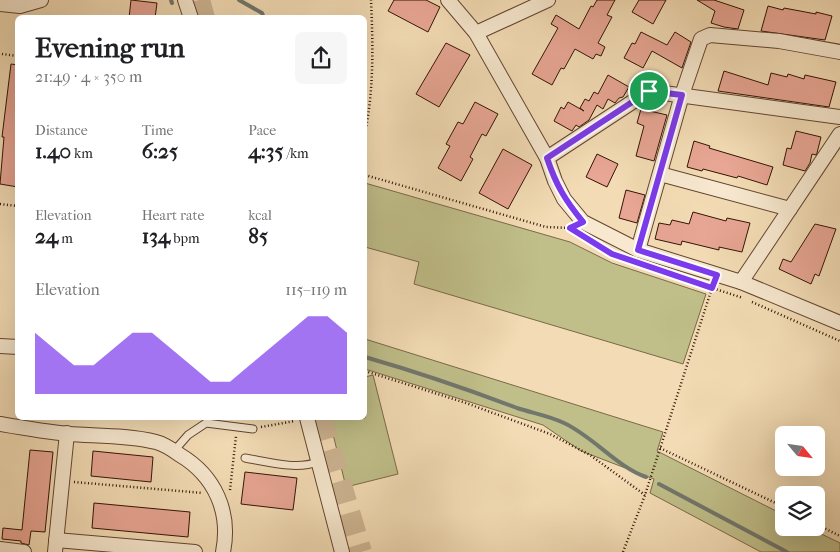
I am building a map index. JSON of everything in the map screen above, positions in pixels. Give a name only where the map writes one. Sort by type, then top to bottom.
[{"type":"street","points":[[0,4],[20,6],[40,0]]},
{"type":"street","points":[[185,0],[189,15]]},
{"type":"street","points":[[448,0],[476,33],[547,158],[555,181],[581,228],[634,255],[741,282],[840,323]]},
{"type":"street","points":[[476,33],[548,0]]},
{"type":"street","points":[[634,255],[660,174],[682,95],[701,40],[710,34],[779,41],[840,52]]},
{"type":"street","points":[[547,158],[649,91],[840,117]]},
{"type":"street","points":[[741,282],[840,134]]},
{"type":"street","points":[[660,174],[790,209]]},
{"type":"street","points":[[0,346],[15,347]]},
{"type":"street","points":[[308,420],[342,552]]},
{"type":"street","points":[[0,424],[67,434],[121,437],[148,441],[158,443],[174,451],[202,471],[223,494],[226,537],[223,552]]},
{"type":"street","points":[[67,434],[56,546],[195,552]]},
{"type":"street","points":[[0,549],[24,552]]},
{"type":"lane","points":[[174,451],[188,435],[206,423],[252,429]]},
{"type":"lane","points":[[245,458],[297,466],[309,466],[318,462]]},
{"type":"path","points":[[367,123],[371,104],[373,41],[371,0]]},
{"type":"path","points":[[2,54],[15,56]]},
{"type":"path","points":[[367,175],[546,227],[581,228]]},
{"type":"path","points":[[0,204],[15,206]]},
{"type":"path","points":[[570,228],[581,228]]},
{"type":"path","points":[[595,244],[612,254],[634,255]]},
{"type":"path","points":[[624,552],[645,495],[717,275]]},
{"type":"path","points":[[694,282],[743,298],[840,341]]},
{"type":"path","points":[[367,372],[466,403],[550,434],[590,455],[645,495]]},
{"type":"path","points":[[252,429],[297,420]]},
{"type":"path","points":[[62,481],[223,494],[237,427]]},
{"type":"path","points":[[660,448],[775,503]]},
{"type":"path","points":[[825,528],[840,536]]},
{"type":"shaded area","points":[[367,184],[570,242],[612,263],[706,294],[683,364],[414,284],[419,262],[367,248]]},
{"type":"shaded area","points":[[367,340],[663,432],[657,451],[775,510],[775,536],[825,536],[840,543],[840,552],[761,552],[650,493],[654,479],[581,451],[543,425],[367,370]]},
{"type":"shaded area","points":[[373,375],[398,474],[346,487],[329,420],[367,420],[367,376]]},
{"type":"building","points":[[131,0],[157,3],[155,15],[129,15]]},
{"type":"building","points":[[394,0],[426,0],[440,7],[428,32],[388,11]]},
{"type":"building","points":[[597,0],[615,0],[607,15],[612,17],[598,43],[605,47],[601,56],[596,54],[593,59],[575,49],[564,69],[561,68],[552,85],[532,74],[558,28],[551,24],[556,15],[579,29],[591,6],[593,7]]},
{"type":"building","points":[[639,0],[666,0],[653,24],[632,12]]},
{"type":"building","points":[[697,0],[714,0],[744,10],[738,29],[711,23],[715,11]]},
{"type":"building","points":[[768,6],[783,10],[784,8],[832,16],[825,40],[761,31]]},
{"type":"building","points":[[641,32],[667,45],[675,32],[691,42],[682,68],[652,51],[643,68],[624,58],[632,43],[635,44]]},
{"type":"building","points":[[446,43],[470,55],[439,107],[416,94]]},
{"type":"building","points":[[11,64],[15,65],[15,186],[0,184],[4,137],[2,137]]},
{"type":"building","points":[[724,71],[768,85],[771,73],[787,77],[788,74],[804,79],[805,75],[836,82],[829,107],[718,91]]},
{"type":"building","points":[[608,75],[629,87],[623,97],[619,98],[615,103],[608,99],[603,109],[597,105],[589,120],[579,127],[576,125],[572,131],[554,121],[561,107],[564,109],[568,102],[584,111],[580,108],[585,99],[589,101],[594,92],[598,94]]},
{"type":"building","points":[[475,102],[498,114],[486,136],[482,134],[470,157],[473,159],[461,181],[438,168],[450,146],[446,144],[458,122],[463,124]]},
{"type":"building","points":[[641,109],[667,115],[654,161],[636,156],[644,126],[637,123]]},
{"type":"building","points":[[796,131],[821,137],[817,153],[816,155],[812,154],[810,163],[805,171],[783,165],[787,148],[791,149]]},
{"type":"building","points":[[694,141],[710,146],[709,148],[773,167],[767,185],[738,176],[737,178],[687,167]]},
{"type":"building","points":[[503,149],[532,165],[508,209],[479,193]]},
{"type":"building","points":[[597,154],[618,164],[607,187],[586,177]]},
{"type":"building","points":[[626,190],[645,195],[637,223],[619,218]]},
{"type":"building","points":[[693,212],[726,221],[727,218],[750,223],[742,252],[719,247],[719,250],[682,241],[681,245],[655,239],[659,223],[670,225],[672,220],[689,224]]},
{"type":"building","points":[[815,224],[836,229],[819,276],[815,274],[811,284],[779,269],[783,259],[791,262]]},
{"type":"building","points":[[30,450],[53,452],[45,532],[31,531],[29,545],[21,543],[21,541],[2,539],[3,528],[22,530]]},
{"type":"building","points":[[93,451],[153,457],[151,482],[91,476]]},
{"type":"building","points":[[245,472],[297,478],[293,510],[241,504]]},
{"type":"building","points":[[94,503],[190,512],[188,537],[92,528]]},
{"type":"waterway","points":[[239,0],[263,15]]},
{"type":"waterway","points":[[367,358],[461,387],[559,421],[575,429],[625,466],[646,477]]},
{"type":"waterway","points":[[659,484],[787,552]]},
{"type":"tunnel","points":[[199,0],[203,15]]},
{"type":"tunnel","points":[[322,420],[361,552]]},
{"type":"route","points":[[649,91],[682,95],[638,250],[717,275],[712,288],[612,254],[570,228],[581,225],[583,222],[564,199],[547,158],[649,91]]}]
